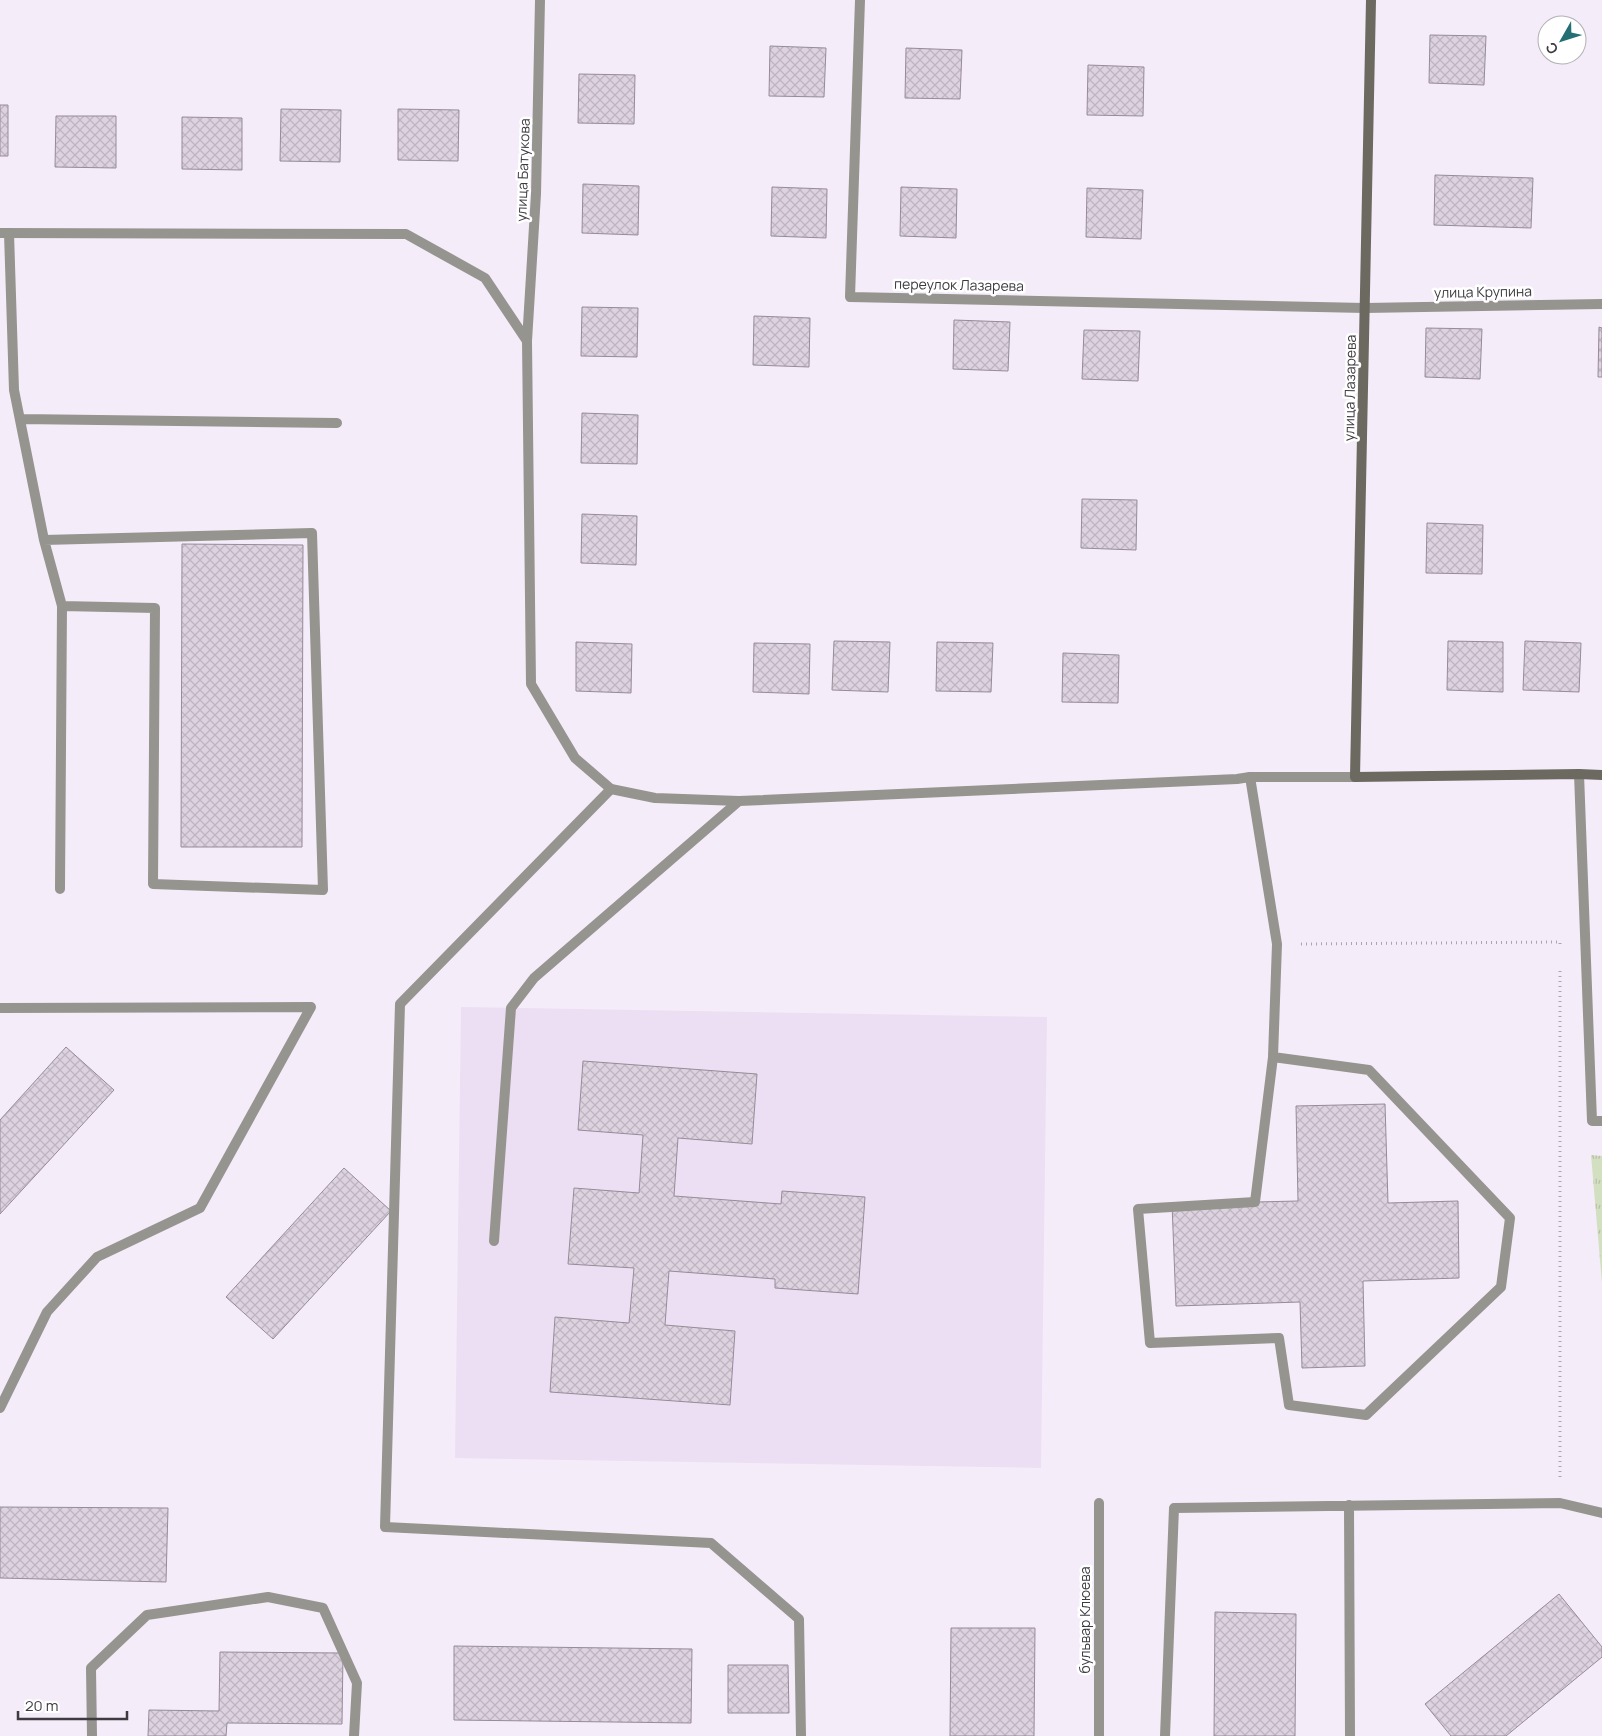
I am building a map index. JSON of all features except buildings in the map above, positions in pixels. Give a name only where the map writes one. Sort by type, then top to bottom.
[{"type":"main road","name":"улица Лазарева","points":[[1356,777],[1371,0]]},
{"type":"main road","points":[[1356,777],[1602,775]]},
{"type":"street","name":"улица Батукова","points":[[540,0],[536,194],[528,341],[531,684],[575,758],[611,789]]},
{"type":"street","name":"переулок Лазарева","points":[[860,0],[850,297],[1365,308]]},
{"type":"street","points":[[60,889],[62,606],[44,540],[14,390],[4,233],[406,234],[485,278],[528,341]]},
{"type":"street","name":"улица Крупина","points":[[1365,308],[1602,304]]},
{"type":"street","points":[[20,419],[337,423]]},
{"type":"street","points":[[44,540],[312,532],[323,890],[153,884],[155,608],[62,606]]},
{"type":"street","points":[[1579,774],[1592,1121],[1602,1121]]},
{"type":"street","points":[[801,1736],[799,1619],[711,1543],[385,1527],[400,1004],[611,789],[654,798],[739,801],[1250,777],[1356,777]]},
{"type":"street","points":[[1250,777],[1277,944],[1273,1057],[1255,1202],[1138,1209],[1150,1343],[1279,1338],[1289,1405],[1366,1415],[1501,1287],[1510,1218],[1369,1070],[1273,1057]]},
{"type":"street","points":[[494,1241],[511,1008],[534,978],[739,801]]},
{"type":"street","points":[[0,1008],[311,1007],[200,1208],[97,1257],[47,1312],[0,1408]]},
{"type":"street","points":[[1165,1736],[1174,1508],[1560,1502],[1602,1513]]},
{"type":"street","name":"бульвар Клюева","points":[[1099,1503],[1099,1736]]},
{"type":"street","points":[[1349,1505],[1350,1736]]},
{"type":"street","points":[[92,1736],[91,1668],[147,1615],[268,1597],[323,1608],[357,1683],[354,1736]]},
{"type":"path","points":[[1277,944],[1560,942],[1560,952]]},
{"type":"path","points":[[1560,962],[1560,1502]]},
{"type":"shaded area","points":[[461,1007],[1047,1017],[1041,1468],[455,1458]]},
{"type":"green space","points":[[1591,1155],[1602,1156],[1602,1283]]}]
